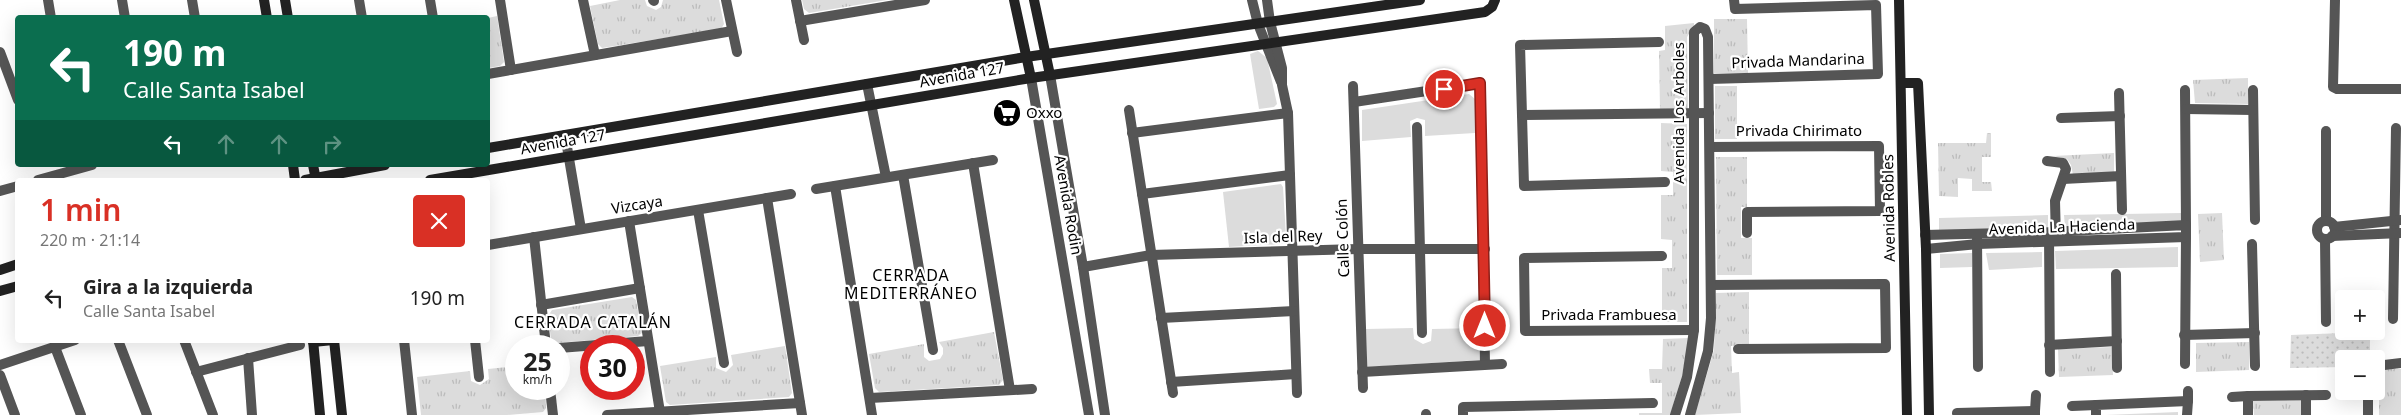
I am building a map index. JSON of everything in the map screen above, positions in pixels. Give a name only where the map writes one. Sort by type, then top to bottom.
[{"type":"main road","points":[[264,0],[266,15]]},
{"type":"main road","points":[[284,0],[287,15]]},
{"type":"main road","name":"Avenida Rodin","points":[[1014,0],[1031,78]]},
{"type":"main road","name":"Avenida Rodin","points":[[1034,0],[1050,75]]},
{"type":"main road","name":"Avenida 127","points":[[490,148],[1026,57],[1420,0]]},
{"type":"main road","name":"Avenida 127","points":[[454,178],[1031,78],[1485,12],[1492,7],[1495,0]]},
{"type":"main road","name":"Avenida Robles","points":[[1899,0],[1907,415]]},
{"type":"main road","points":[[1901,83],[1918,83],[1926,249],[1929,415]]},
{"type":"main road","points":[[315,178],[374,167]]},
{"type":"main road","points":[[0,270],[15,265]]},
{"type":"main road","points":[[0,291],[15,287]]},
{"type":"main road","points":[[313,343],[320,415]]},
{"type":"main road","points":[[334,343],[342,415]]},
{"type":"street","points":[[48,0],[50,15]]},
{"type":"street","points":[[122,0],[124,15]]},
{"type":"street","points":[[192,0],[194,15]]},
{"type":"street","points":[[359,0],[362,15]]},
{"type":"street","points":[[430,0],[432,15]]},
{"type":"street","points":[[502,0],[511,70]]},
{"type":"street","points":[[583,0],[595,55]]},
{"type":"street","points":[[726,0],[737,52]]},
{"type":"street","points":[[796,0],[804,40]]},
{"type":"street","points":[[800,21],[925,0]]},
{"type":"street","points":[[1252,0],[1258,24],[1270,42]]},
{"type":"street","points":[[1267,0],[1270,42],[1288,113],[1297,394]]},
{"type":"street","name":"Privada Mandarina","points":[[1709,79],[1878,74],[1876,5],[1735,9],[1734,0]]},
{"type":"street","points":[[2335,0],[2333,87],[2337,89],[2401,89]]},
{"type":"street","name":"Avenida Los Arboles","points":[[1675,415],[1687,377],[1694,330],[1694,32],[1700,27],[1705,29],[1708,36],[1709,245],[1711,285],[1708,351],[1701,382],[1690,415]]},
{"type":"street","points":[[490,74],[732,31]]},
{"type":"street","points":[[1658,42],[1520,45],[1524,186],[1665,182]]},
{"type":"street","points":[[0,52],[15,92]]},
{"type":"street","name":"Avenida Rodin","points":[[1050,75],[1083,267],[1105,415]]},
{"type":"street","name":"Avenida Rodin","points":[[1031,78],[1088,415]]},
{"type":"street","points":[[1354,102],[1480,83],[1486,364]]},
{"type":"street","points":[[867,84],[886,177]]},
{"type":"street","name":"Calle Colón","points":[[1354,86],[1362,388]]},
{"type":"street","points":[[2185,90],[2185,364]]},
{"type":"street","points":[[2254,90],[2255,220]]},
{"type":"street","points":[[2119,93],[2122,210]]},
{"type":"street","points":[[2186,109],[2253,110]]},
{"type":"street","points":[[1129,110],[1173,393]]},
{"type":"street","points":[[1132,133],[1288,113]]},
{"type":"street","points":[[1522,115],[1709,113]]},
{"type":"street","points":[[2061,118],[2120,116]]},
{"type":"street","points":[[1417,128],[1422,249],[1422,333]]},
{"type":"street","points":[[2393,319],[2398,233],[2396,128]]},
{"type":"street","points":[[2326,131],[2329,231],[2326,322]]},
{"type":"street","points":[[565,135],[581,229]]},
{"type":"street","name":"Privada Chirimato","points":[[1710,147],[1879,146],[1880,211],[1747,212],[1747,233]]},
{"type":"street","points":[[816,189],[993,160]]},
{"type":"street","points":[[2048,161],[2063,163],[2066,169],[2056,201],[2053,232],[2049,345],[2050,372]]},
{"type":"street","points":[[973,163],[1010,390]]},
{"type":"street","points":[[44,178],[74,167]]},
{"type":"street","points":[[903,175],[933,350]]},
{"type":"street","points":[[1142,194],[1290,175]]},
{"type":"street","points":[[2063,179],[2121,176]]},
{"type":"street","points":[[835,186],[872,415]]},
{"type":"street","points":[[0,191],[15,187]]},
{"type":"street","name":"Vizcaya","points":[[490,245],[791,194]]},
{"type":"street","points":[[767,198],[802,415]]},
{"type":"street","points":[[698,210],[724,363]]},
{"type":"street","points":[[629,221],[660,412]]},
{"type":"street","points":[[2329,231],[2398,221]]},
{"type":"street","points":[[1925,235],[2053,232],[2186,225]]},
{"type":"street","points":[[2329,231],[2398,233]]},
{"type":"street","points":[[1977,233],[1978,367]]},
{"type":"street","points":[[534,237],[545,335]]},
{"type":"street","name":"Avenida La Hacienda","points":[[1926,249],[1978,244],[2186,238]]},
{"type":"street","points":[[1694,244],[1709,245]]},
{"type":"street","points":[[2252,244],[2255,366]]},
{"type":"street","name":"Isla del Rey","points":[[1083,267],[1152,255],[1358,249],[1484,249]]},
{"type":"street","name":"Privada Frambuesa","points":[[1662,256],[1524,258],[1525,331],[1694,330]]},
{"type":"street","points":[[2116,274],[2117,368]]},
{"type":"street","points":[[1711,285],[1885,284],[1886,348],[1738,349]]},
{"type":"street","points":[[541,305],[640,288]]},
{"type":"street","points":[[1161,318],[1294,311]]},
{"type":"street","points":[[2184,335],[2255,333]]},
{"type":"street","points":[[2049,345],[2117,341]]},
{"type":"street","points":[[570,347],[648,342]]},
{"type":"street","points":[[0,365],[67,343]]},
{"type":"street","points":[[119,343],[147,415]]},
{"type":"street","points":[[185,343],[213,415]]},
{"type":"street","points":[[404,343],[412,415]]},
{"type":"street","points":[[475,343],[479,377]]},
{"type":"street","points":[[196,372],[300,345]]},
{"type":"street","points":[[55,347],[80,415]]},
{"type":"street","points":[[248,358],[252,415]]},
{"type":"street","points":[[1362,372],[1502,364]]},
{"type":"street","points":[[2385,365],[2401,364]]},
{"type":"street","points":[[1081,369],[1098,366]]},
{"type":"street","points":[[1171,382],[1296,374]]},
{"type":"street","points":[[0,375],[15,415]]},
{"type":"street","points":[[1687,377],[1701,382]]},
{"type":"street","points":[[870,398],[1032,389]]},
{"type":"street","points":[[1957,412],[1976,414],[2035,413],[2036,395]]},
{"type":"street","points":[[2306,395],[2306,415]]},
{"type":"street","points":[[2232,397],[2326,395]]},
{"type":"street","points":[[2072,406],[2096,410],[2188,396],[2187,415]]},
{"type":"street","points":[[2248,396],[2248,415]]},
{"type":"street","points":[[551,400],[553,415]]},
{"type":"street","points":[[2368,400],[2368,415]]},
{"type":"street","points":[[607,415],[800,403]]},
{"type":"street","points":[[1463,415],[1463,407],[1653,403]]},
{"type":"green space","points":[[620,0],[645,0],[647,6],[656,10],[661,7],[663,0],[719,0],[724,24],[721,29],[602,48],[598,44],[590,6]]},
{"type":"green space","points":[[802,0],[887,0],[809,13],[804,9]]},
{"type":"green space","points":[[497,16],[504,62],[500,66],[490,68],[490,18]]},
{"type":"green space","points":[[1714,19],[1747,19],[1748,73],[1714,73]]},
{"type":"green space","points":[[1694,23],[1694,27],[1687,37],[1688,110],[1660,110],[1659,51],[1665,50],[1665,26]]},
{"type":"green space","points":[[1258,51],[1267,58],[1277,104],[1274,107],[1259,109],[1250,54]]},
{"type":"green space","points":[[2248,78],[2248,104],[2195,103],[2193,80]]},
{"type":"green space","points":[[1715,86],[1737,86],[1737,139],[1715,139]]},
{"type":"green space","points":[[1469,94],[1475,99],[1475,133],[1425,136],[1425,120],[1417,118],[1410,121],[1411,137],[1362,141],[1362,110]]},
{"type":"green space","points":[[1661,123],[1687,124],[1687,322],[1662,322],[1662,268],[1672,268],[1672,240],[1661,239],[1661,195],[1673,195],[1673,172],[1661,171]]},
{"type":"green space","points":[[1987,133],[1991,133],[1991,157],[1982,157],[1982,182],[1991,182],[1992,191],[1972,191],[1972,179],[1958,178],[1958,197],[1939,196],[1938,143],[1986,143]]},
{"type":"green space","points":[[2114,153],[2114,174],[2073,175],[2071,165],[2067,159],[2053,156]]},
{"type":"green space","points":[[1716,157],[1747,157],[1747,207],[1741,207],[1741,238],[1752,238],[1752,275],[1717,275]]},
{"type":"green space","points":[[1281,184],[1283,187],[1286,237],[1282,244],[1229,247],[1223,192]]},
{"type":"green space","points":[[2182,213],[2182,224],[2065,227],[2064,215]]},
{"type":"green space","points":[[2222,213],[2224,260],[2200,262],[2198,214]]},
{"type":"green space","points":[[2048,215],[2048,227],[1939,233],[1939,218]]},
{"type":"green space","points":[[2178,247],[2178,267],[2056,269],[2055,251]]},
{"type":"green space","points":[[2042,252],[2042,267],[1989,270],[1986,253]]},
{"type":"green space","points":[[1972,253],[1972,267],[1940,268],[1940,254]]},
{"type":"green space","points":[[1749,292],[1749,344],[1731,346],[1732,373],[1739,372],[1741,413],[1695,415],[1714,350],[1716,293]]},
{"type":"green space","points":[[632,297],[636,300],[642,333],[639,335],[580,335],[580,341],[570,342],[570,335],[550,335],[548,316],[552,310]]},
{"type":"green space","points":[[1413,328],[1414,339],[1423,344],[1431,341],[1432,329],[1479,328],[1480,360],[1367,367],[1366,329]]},
{"type":"green space","points":[[994,332],[1003,380],[999,385],[879,392],[875,388],[869,354],[924,344],[924,357],[929,361],[940,359],[943,354],[943,348],[939,342]]},
{"type":"green space","points":[[2335,333],[2335,340],[2370,340],[2370,350],[2335,350],[2335,367],[2290,368],[2291,335]]},
{"type":"green space","points":[[1689,338],[1682,376],[1670,415],[1639,415],[1639,413],[1662,413],[1662,383],[1650,383],[1649,369],[1662,369],[1663,339]]},
{"type":"green space","points":[[2249,342],[2249,370],[2196,372],[2196,343]]},
{"type":"green space","points":[[785,346],[792,393],[789,397],[670,405],[666,402],[660,366],[716,357],[716,368],[726,372],[733,365],[731,355]]},
{"type":"green space","points":[[2112,347],[2113,375],[2059,377],[2058,349]]},
{"type":"green space","points":[[505,367],[505,400],[546,400],[546,408],[543,412],[507,415],[421,415],[417,377],[470,371],[471,381],[480,385],[489,379],[488,369]]},
{"type":"green space","points":[[2385,369],[2401,369],[2401,415],[2379,415],[2379,400],[2385,400]]},
{"type":"green space","points":[[2302,400],[2302,415],[2254,415],[2253,401]]},
{"type":"green space","points":[[2178,412],[2178,415],[2106,415]]},
{"type":"place","name":"Oxxo","points":[[1007,113]]},
{"type":"district","name":"CERRADA MEDITERRÁNEO","points":[[911,284]]},
{"type":"district","name":"CERRADA CATALÁN","points":[[593,322]]},
{"type":"route","points":[[1444,89],[1480,83],[1485,326]]}]
